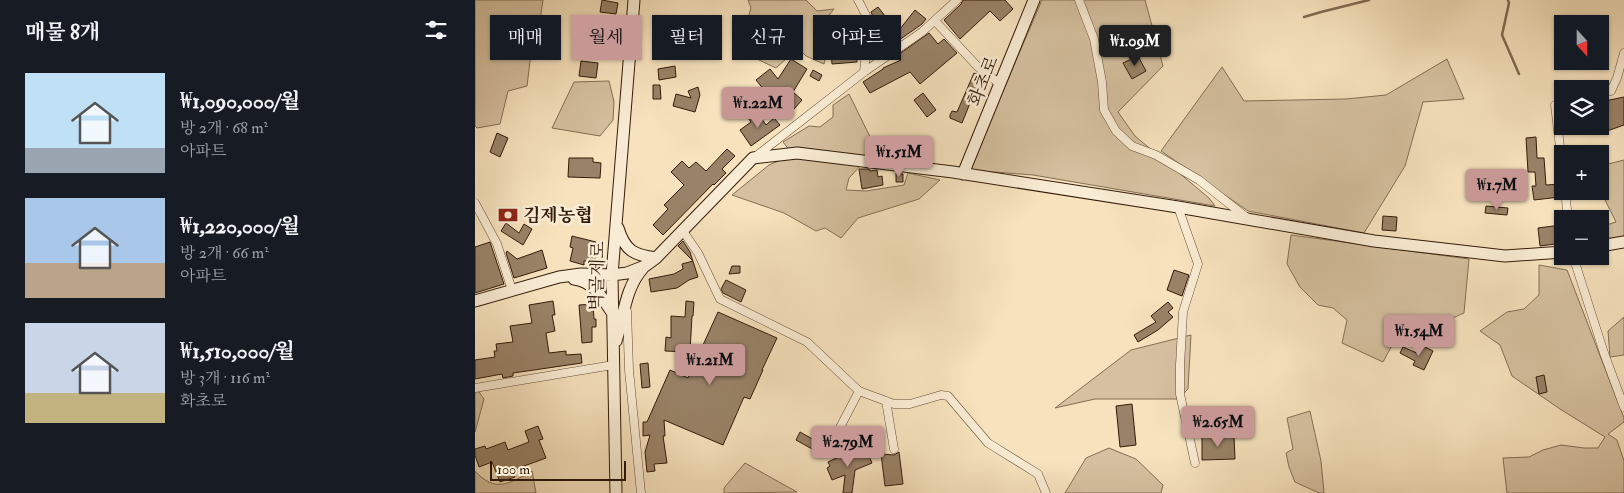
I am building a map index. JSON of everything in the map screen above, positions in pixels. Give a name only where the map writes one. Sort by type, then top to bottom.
[{"type":"street","name":"벽골제로","points":[[616,493],[612,275],[634,0]]},
{"type":"street","points":[[859,0],[869,21],[864,72]]},
{"type":"street","points":[[613,350],[629,290],[634,278],[645,266],[656,258],[683,231],[753,158],[864,72],[922,32],[957,0]]},
{"type":"street","name":"화초로","points":[[963,174],[1034,0]]},
{"type":"street","points":[[1079,0],[1094,39],[1102,82],[1104,110],[1116,131],[1132,146],[1156,155],[1199,180],[1249,220]]},
{"type":"street","points":[[935,21],[978,67],[1000,84]]},
{"type":"street","points":[[1609,92],[1611,92],[1617,78],[1624,52]]},
{"type":"street","points":[[753,158],[797,153],[963,174],[1178,206],[1374,241],[1505,256],[1554,253]]},
{"type":"street","points":[[475,203],[497,244],[511,290]]},
{"type":"street","points":[[1178,206],[1198,264],[1183,312],[1180,365],[1180,394],[1195,463]]},
{"type":"street","points":[[616,222],[627,248],[642,256],[656,258]]},
{"type":"street","points":[[683,231],[698,253],[720,299],[807,342],[859,391],[894,404],[910,404],[941,395],[948,396],[988,443],[1038,474],[1046,493]]},
{"type":"street","points":[[1609,244],[1624,242]]},
{"type":"street","points":[[1576,265],[1604,353],[1624,407]]},
{"type":"street","points":[[475,301],[559,277],[581,274],[612,275],[627,273],[645,266]]},
{"type":"street","points":[[559,277],[584,280],[593,286],[613,314]]},
{"type":"street","points":[[627,303],[629,370],[641,493]]},
{"type":"street","points":[[475,388],[613,365]]},
{"type":"street","points":[[834,439],[859,391]]},
{"type":"street","points":[[886,401],[894,449]]},
{"type":"shaded area","points":[[475,0],[543,0],[541,15],[490,15],[490,60],[530,60],[527,86],[508,91],[500,124],[477,128],[475,126]]},
{"type":"shaded area","points":[[748,0],[806,0],[817,11],[834,9],[829,15],[813,15],[813,59],[803,53],[803,15],[749,15],[751,8]]},
{"type":"shaded area","points":[[1042,0],[1145,0],[1163,66],[1118,112],[1135,136],[1209,198],[1215,206],[1033,175],[969,170]]},
{"type":"shaded area","points":[[1447,59],[1464,99],[1423,102],[1405,166],[1364,233],[1248,211],[1161,151],[1222,67],[1244,101],[1346,99],[1386,95]]},
{"type":"shaded area","points":[[759,60],[785,60],[776,68]]},
{"type":"shaded area","points":[[815,60],[825,60],[824,64]]},
{"type":"shaded area","points":[[609,81],[614,102],[613,120],[600,136],[552,128],[574,82]]},
{"type":"shaded area","points":[[849,94],[876,149],[849,178],[846,190],[866,191],[904,185],[908,173],[940,180],[919,199],[858,218],[841,238],[825,228],[816,231],[784,213],[732,195],[769,165],[793,155],[783,142],[809,126],[820,127],[833,117],[833,105]]},
{"type":"shaded area","points":[[1624,160],[1624,236],[1609,240],[1609,224],[1616,222],[1605,200],[1609,200],[1609,164]]},
{"type":"shaded area","points":[[1291,235],[1469,259],[1464,313],[1445,325],[1435,344],[1413,346],[1395,340],[1383,362],[1342,343],[1347,320],[1333,308],[1318,305],[1300,287],[1287,264]]},
{"type":"shaded area","points":[[1539,265],[1567,270],[1624,418],[1624,422],[1608,434],[1617,440],[1624,461],[1624,493],[1507,493],[1503,458],[1529,457],[1543,450],[1561,445],[1598,448],[1605,437],[1512,376],[1500,345],[1480,331],[1507,312],[1524,309],[1539,295]]},
{"type":"shaded area","points":[[1624,317],[1624,355],[1610,357],[1608,331]]},
{"type":"shaded area","points":[[1191,335],[1188,389],[1178,399],[1095,399],[1055,408],[1131,350]]},
{"type":"shaded area","points":[[475,391],[479,392],[484,399],[475,432]]},
{"type":"shaded area","points":[[1310,411],[1321,461],[1324,493],[1319,493],[1295,482],[1286,453],[1293,449],[1287,418]]},
{"type":"shaded area","points":[[1109,448],[1136,459],[1163,485],[1161,493],[1065,493],[1086,458]]},
{"type":"shaded area","points":[[745,463],[797,492],[724,493],[724,488]]},
{"type":"shaded area","points":[[475,471],[489,482],[502,484],[516,480],[532,471],[536,493],[475,493]]},
{"type":"building","points":[[602,0],[618,3],[616,14],[600,12]]},
{"type":"building","points":[[963,0],[1005,0],[1013,9],[1000,21],[990,11],[960,39],[944,20]]},
{"type":"building","points":[[878,7],[884,15],[872,15],[871,12]]},
{"type":"building","points":[[915,10],[926,19],[901,39],[901,28]]},
{"type":"building","points":[[929,33],[938,44],[944,39],[957,53],[920,84],[910,72],[870,93],[863,82],[883,68],[901,60],[901,53]]},
{"type":"building","points":[[1138,56],[1146,71],[1132,79],[1123,63]]},
{"type":"building","points":[[790,60],[807,69],[793,92],[802,100],[794,109],[780,96],[772,103],[763,93],[765,91],[756,80],[770,69],[778,79]]},
{"type":"building","points":[[832,60],[857,60],[857,62],[832,64]]},
{"type":"building","points":[[581,61],[598,63],[596,78],[579,76]]},
{"type":"building","points":[[675,66],[676,77],[659,80],[658,69]]},
{"type":"building","points":[[813,70],[822,75],[819,81],[810,76]]},
{"type":"building","points":[[974,73],[981,76],[962,123],[950,118],[950,115],[952,111],[957,112]]},
{"type":"building","points":[[653,85],[660,85],[661,99],[653,99]]},
{"type":"building","points":[[698,87],[700,95],[695,112],[673,106],[676,94],[691,98],[688,91]]},
{"type":"building","points":[[923,93],[936,110],[927,117],[914,100]]},
{"type":"building","points":[[1624,97],[1624,125],[1609,130],[1609,100]]},
{"type":"building","points":[[757,112],[766,125],[774,118],[780,125],[751,146],[740,130],[751,122],[748,118]]},
{"type":"building","points":[[497,133],[508,138],[500,157],[490,152]]},
{"type":"building","points":[[1536,137],[1537,158],[1544,158],[1546,185],[1554,184],[1554,198],[1534,200],[1532,186],[1536,186],[1535,172],[1528,172],[1526,138]]},
{"type":"building","points":[[727,149],[735,156],[722,169],[726,173],[663,235],[653,225],[668,209],[664,205],[684,185],[671,172],[682,161],[689,168],[696,162],[706,171]]},
{"type":"building","points":[[569,158],[593,158],[593,162],[601,163],[600,178],[568,177]]},
{"type":"building","points":[[859,169],[877,170],[878,177],[882,176],[883,185],[862,189]]},
{"type":"building","points":[[896,173],[903,174],[903,182],[896,182]]},
{"type":"building","points":[[1486,206],[1508,208],[1507,215],[1485,213]]},
{"type":"building","points":[[1383,216],[1397,217],[1396,231],[1382,230]]},
{"type":"building","points":[[506,223],[519,233],[524,224],[532,229],[523,245],[501,231]]},
{"type":"building","points":[[1554,226],[1554,244],[1540,246],[1538,228]]},
{"type":"building","points":[[572,236],[596,242],[595,261],[584,261],[584,265],[570,261],[573,248],[570,247]]},
{"type":"building","points":[[683,241],[690,252],[693,261],[678,246]]},
{"type":"building","points":[[490,242],[504,284],[475,293],[475,247]]},
{"type":"building","points":[[542,250],[547,268],[514,278],[507,251],[517,259]]},
{"type":"building","points":[[693,261],[698,277],[689,280],[677,288],[651,292],[649,279],[674,274],[683,269],[682,264]]},
{"type":"building","points":[[732,266],[740,266],[740,273],[729,274]]},
{"type":"building","points":[[1174,270],[1189,275],[1182,296],[1167,290]]},
{"type":"building","points":[[726,280],[746,290],[741,302],[723,293],[721,289]]},
{"type":"building","points":[[553,301],[555,315],[552,315],[555,331],[546,333],[549,353],[566,351],[566,355],[581,354],[582,363],[513,373],[513,376],[503,378],[502,374],[475,379],[475,360],[495,357],[494,351],[497,351],[496,344],[513,342],[510,326],[532,323],[529,305]]},
{"type":"building","points":[[686,301],[694,302],[690,352],[665,351],[666,337],[671,338],[671,316],[685,317]]},
{"type":"building","points":[[1168,302],[1173,308],[1168,312],[1173,317],[1158,330],[1138,342],[1134,335],[1156,322],[1151,316]]},
{"type":"building","points":[[593,304],[596,327],[592,327],[592,342],[582,343],[579,305]]},
{"type":"building","points":[[718,312],[777,338],[763,370],[750,399],[744,397],[723,445],[664,420],[665,436],[663,436],[667,463],[654,464],[655,471],[647,472],[645,452],[650,435],[643,436],[643,422],[647,422],[670,370],[688,378]]},
{"type":"building","points":[[1423,346],[1433,351],[1424,370],[1413,365],[1415,361],[1400,353],[1403,347],[1419,354]]},
{"type":"building","points":[[648,363],[650,387],[642,388],[640,364]]},
{"type":"building","points":[[1544,375],[1547,392],[1539,394],[1536,377]]},
{"type":"building","points":[[1132,404],[1136,445],[1120,447],[1116,406]]},
{"type":"building","points":[[538,426],[543,439],[539,440],[546,458],[513,470],[515,477],[500,482],[492,462],[479,467],[475,449],[485,446],[486,449],[505,442],[508,450],[529,442],[525,431]]},
{"type":"building","points":[[823,431],[830,435],[823,448],[814,445],[812,449],[796,440],[800,432],[816,441],[815,443]]},
{"type":"building","points":[[1234,436],[1235,459],[1202,460],[1202,437]]},
{"type":"building","points":[[866,449],[872,463],[855,470],[852,493],[843,493],[845,475],[832,480],[827,468],[830,466],[828,462],[845,454],[847,458]]},
{"type":"building","points":[[899,452],[903,484],[885,486],[881,454],[894,455]]},
{"type":"waterway","points":[[1304,17],[1369,0]]},
{"type":"waterway","points":[[1508,0],[1502,35],[1519,74]]},
{"type":"place","name":"김제농협","points":[[508,215]]}]
